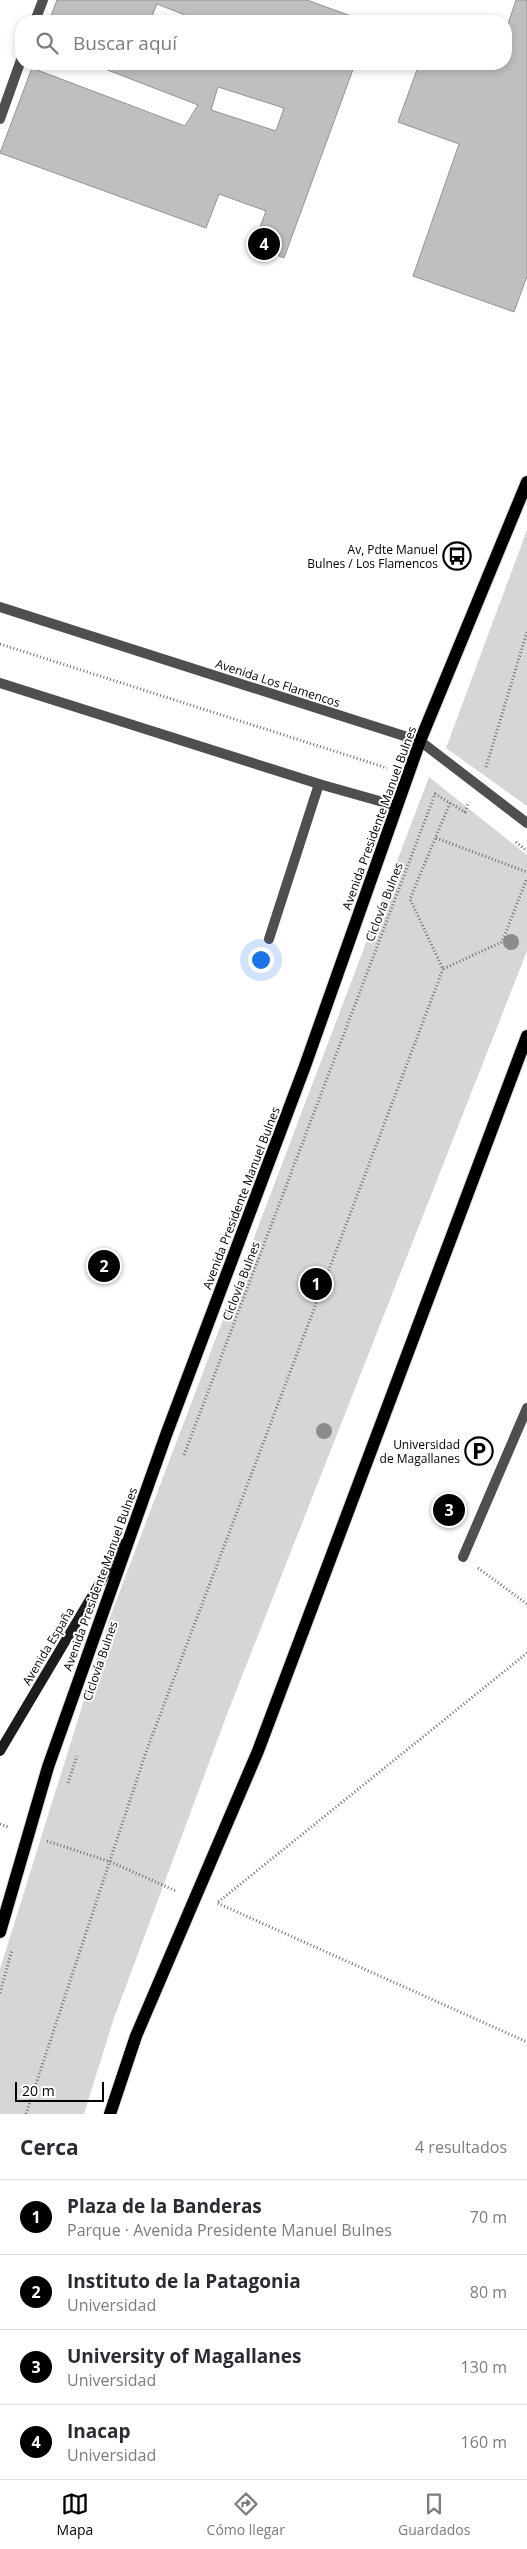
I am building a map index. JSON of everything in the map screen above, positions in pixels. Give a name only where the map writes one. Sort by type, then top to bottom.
[{"type":"main road","name":"Avenida Presidente Manuel Bulnes","points":[[0,1932],[30,1835],[48,1767],[133,1528],[305,1066],[420,741],[527,482]]},
{"type":"main road","points":[[110,2114],[136,2036],[258,1751],[527,1036]]},
{"type":"main road","name":"Avenida España","points":[[0,1750],[133,1528]]},
{"type":"street","points":[[37,15],[42,0]]},
{"type":"street","points":[[0,119],[17,70]]},
{"type":"street","name":"Avenida Los Flamencos","points":[[0,607],[420,741],[527,822]]},
{"type":"street","points":[[0,683],[319,784],[396,806]]},
{"type":"street","points":[[269,939],[319,784]]},
{"type":"street","points":[[463,1557],[527,1408]]},
{"type":"path","name":"Ciclovía Bulnes","points":[[181,1465],[435,794],[465,812],[487,766],[527,632]]},
{"type":"path","points":[[0,644],[381,765],[407,777]]},
{"type":"path","points":[[443,969],[410,900],[450,803]]},
{"type":"path","points":[[436,838],[527,872]]},
{"type":"path","points":[[26,2114],[146,1752],[443,969],[502,942],[527,878]]},
{"type":"path","points":[[463,1557],[527,1604]]},
{"type":"path","points":[[218,1903],[527,1653]]},
{"type":"path","points":[[67,1786],[80,1749]]},
{"type":"path","points":[[0,1824],[111,1862],[194,1899],[218,1903],[527,2042]]},
{"type":"path","points":[[46,1850],[52,1832]]},
{"type":"path","points":[[0,1993],[14,1943]]},
{"type":"shaded area","points":[[527,530],[527,806],[446,748]]},
{"type":"shaded area","points":[[429,777],[527,855],[527,951],[229,1709],[113,2021],[84,2114],[0,2114],[0,1969],[110,1617]]},
{"type":"building","points":[[57,0],[307,0],[348,15],[185,15],[157,4],[152,15],[51,15]]},
{"type":"building","points":[[516,0],[527,0],[527,276],[514,312],[413,276],[459,144],[398,122],[417,70],[512,70],[511,15]]},
{"type":"building","points":[[31,70],[37,70],[185,126],[198,105],[108,70],[353,70],[284,258],[253,246],[266,211],[219,194],[206,228],[0,153]],"holes":[[[218,87],[284,108],[276,131],[211,110]]]},
{"type":"place","name":"Inacap","points":[[264,244]]},
{"type":"place","name":"Av, Pdte Manuel Bulnes / Los Flamencos","points":[[457,556]]},
{"type":"place","name":"Instituto de la Patagonia","points":[[104,1266]]},
{"type":"place","name":"Plaza de la Banderas","points":[[316,1284]]},
{"type":"place","name":"Universidad de Magallanes","points":[[479,1451]]},
{"type":"place","name":"University of Magallanes","points":[[449,1510]]}]
